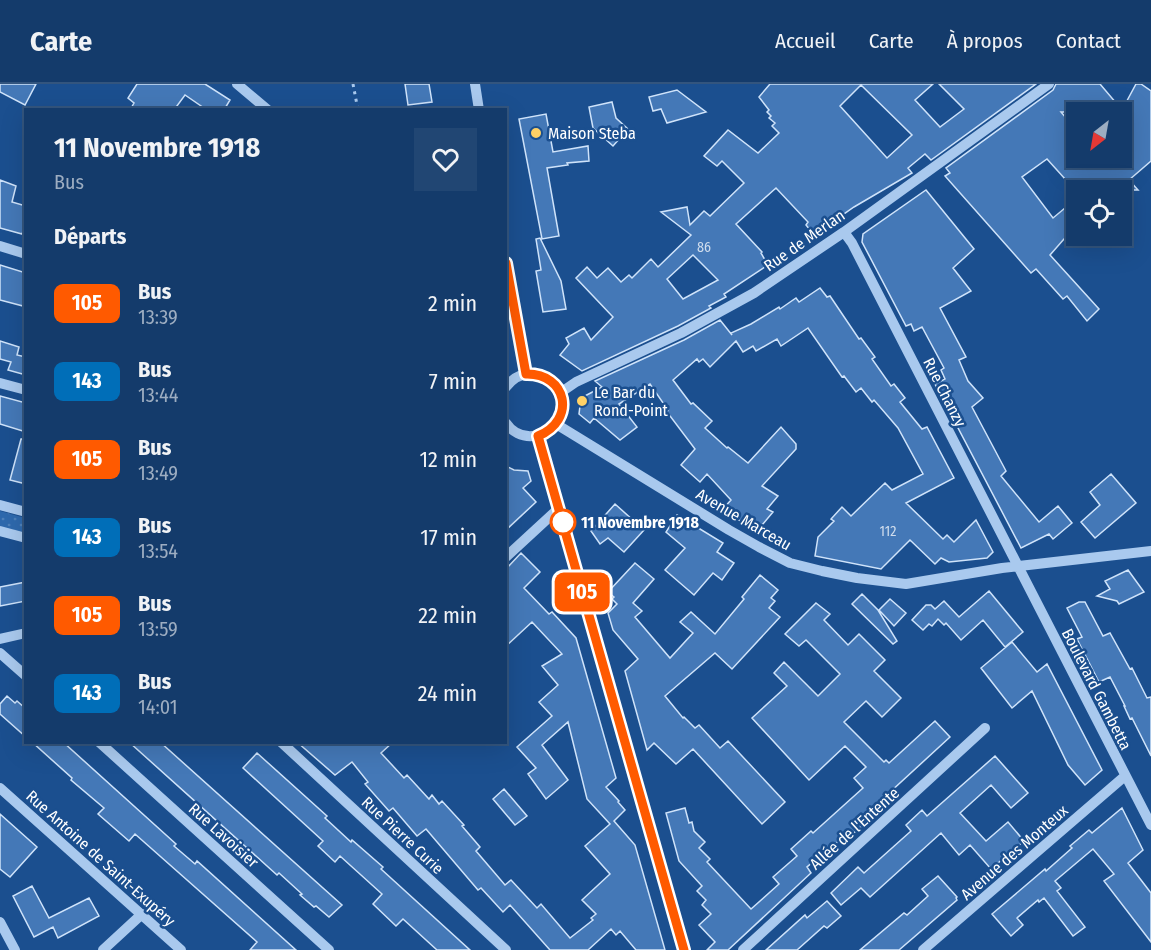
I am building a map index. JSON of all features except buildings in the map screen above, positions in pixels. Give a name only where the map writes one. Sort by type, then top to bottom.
[{"type":"street","points":[[237,84],[266,108]]},
{"type":"street","points":[[475,84],[479,108]]},
{"type":"street","name":"Rue de Merlan","points":[[560,393],[576,382],[681,333],[754,293],[844,232],[1049,84]]},
{"type":"street","name":"Rue Chanzy","points":[[844,232],[857,253],[1018,566]]},
{"type":"street","points":[[0,246],[24,253]]},
{"type":"street","points":[[507,269],[526,374]]},
{"type":"street","points":[[507,386],[517,377],[526,374],[542,376],[556,386],[560,393],[562,409],[556,424],[548,432],[538,436],[517,433],[507,425]]},
{"type":"street","points":[[0,383],[24,389]]},
{"type":"street","name":"Avenue Marceau","points":[[556,424],[729,530],[790,563],[857,578],[906,584],[1018,566],[1151,551]]},
{"type":"street","points":[[538,436],[684,950]]},
{"type":"street","points":[[0,505],[24,511]]},
{"type":"street","points":[[507,556],[558,509]]},
{"type":"street","points":[[0,531],[24,537]]},
{"type":"street","name":"Boulevard Gambetta","points":[[1018,566],[1151,825]]},
{"type":"street","points":[[0,639],[24,633]]},
{"type":"street","points":[[0,653],[24,674]]},
{"type":"street","name":"Allée de l'Entente","points":[[743,950],[985,728]]},
{"type":"street","name":"Rue Lavoisier","points":[[101,744],[330,950]]},
{"type":"street","name":"Rue Pierre Curie","points":[[283,744],[499,948]]},
{"type":"street","name":"Avenue des Monteux","points":[[923,950],[1125,776]]},
{"type":"street","name":"Rue Antoine de Saint-Exupéry","points":[[0,788],[181,950]]},
{"type":"street","points":[[103,950],[142,914]]},
{"type":"street","points":[[0,922],[15,950]]},
{"type":"path","points":[[353,84],[358,108]]},
{"type":"shaded area","points":[[0,511],[24,518],[24,534],[0,527]]},
{"type":"bus line","name":"105","points":[[507,269],[526,374],[542,376],[556,386],[560,393],[562,401],[560,417],[548,432],[538,436],[684,950]]},
{"type":"place","name":"Maison Steba","points":[[536,133]]},
{"type":"place","name":"Le Bar du Rond-Point","points":[[582,401]]},
{"type":"place","name":"11 Novembre 1918","points":[[563,522]]}]
